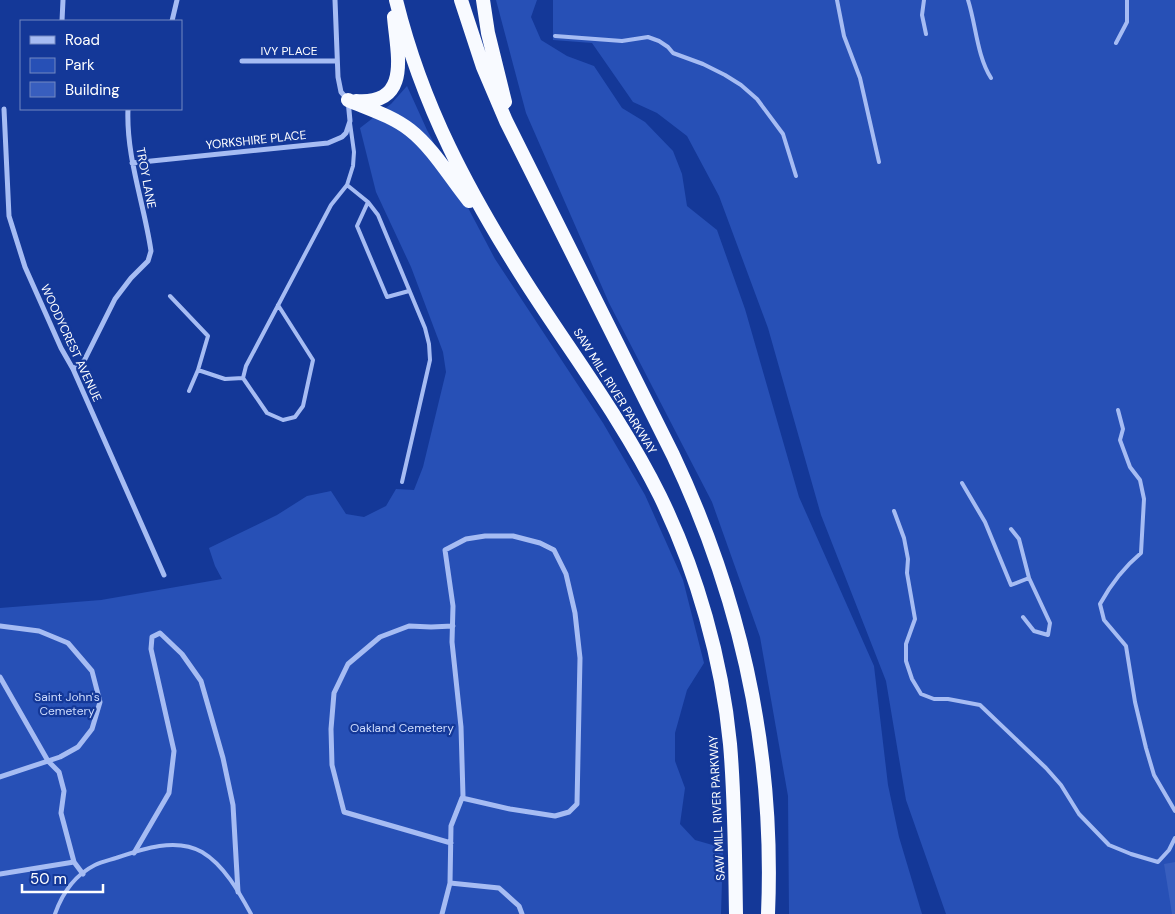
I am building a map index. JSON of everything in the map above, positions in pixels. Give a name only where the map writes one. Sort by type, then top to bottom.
[{"type":"highway","points":[[348,100],[364,102],[380,99],[390,92],[396,84],[399,70],[392,0]]},
{"type":"highway","name":"SAW MILL RIVER PARKWAY","points":[[396,0],[418,76],[467,184],[508,252],[638,454],[661,498],[691,571],[713,647],[728,724],[732,778],[736,914]]},
{"type":"highway","name":"SAW MILL RIVER PARKWAY","points":[[461,0],[490,85],[514,139],[690,489],[718,562],[740,636],[756,712],[768,828],[768,914]]},
{"type":"highway","points":[[484,0],[488,33],[514,139]]},
{"type":"highway","points":[[348,100],[389,117],[416,135],[508,252]]},
{"type":"street","points":[[62,20],[63,0]]},
{"type":"street","points":[[172,20],[177,0]]},
{"type":"street","points":[[335,0],[336,61],[340,88],[348,100],[350,121]]},
{"type":"street","name":"IVY PLACE","points":[[242,61],[336,61]]},
{"type":"street","name":"WOODYCREST AVENUE","points":[[4,109],[3,163],[9,216],[25,267],[61,348],[73,369],[164,575]]},
{"type":"street","name":"TROY LANE","points":[[73,369],[84,361],[115,299],[148,261],[150,251],[132,163],[128,133],[128,110]]},
{"type":"street","name":"YORKSHIRE PLACE","points":[[132,163],[333,142],[346,133],[350,121]]},
{"type":"street","points":[[442,914],[450,883],[451,826],[462,798],[460,727],[452,642],[453,606],[445,550],[466,539],[485,536],[513,536],[540,543],[554,550],[566,574],[576,613],[580,658],[577,804],[569,812],[555,816],[510,809],[462,798]]},
{"type":"street","points":[[0,626],[39,631],[68,643],[92,671],[100,702],[92,729],[78,747],[60,757],[0,778]]},
{"type":"street","points":[[451,843],[344,812],[332,765],[331,729],[334,693],[348,664],[380,637],[409,626],[453,626]]},
{"type":"street","points":[[134,853],[169,793],[174,751],[151,648],[152,637],[160,633],[182,654],[201,681],[223,758],[233,805],[238,892]]},
{"type":"street","points":[[0,677],[48,761],[59,772],[64,791],[61,813],[74,862],[83,874]]},
{"type":"street","points":[[0,874],[74,862]]},
{"type":"street","points":[[450,883],[499,888],[519,906],[522,914]]},
{"type":"lane","points":[[837,0],[844,36],[860,78],[879,162]]},
{"type":"lane","points":[[924,0],[922,15],[926,34]]},
{"type":"lane","points":[[968,0],[985,69],[990,78]]},
{"type":"lane","points":[[1116,43],[1127,22],[1127,0]]},
{"type":"lane","points":[[555,36],[622,41],[648,37],[668,47],[672,53],[703,64],[725,75],[741,85],[757,99],[783,134],[796,176]]},
{"type":"lane","points":[[278,305],[314,360],[304,406],[295,417],[283,420],[267,413],[243,378],[246,366],[278,305],[331,204],[347,185],[353,166],[354,152],[350,121]]},
{"type":"lane","points":[[347,185],[368,202],[378,215],[427,336],[430,360],[402,482]]},
{"type":"lane","points":[[368,202],[357,226],[387,297],[409,290]]},
{"type":"lane","points":[[170,296],[208,336],[198,370],[189,391]]},
{"type":"lane","points":[[198,370],[225,379],[243,378]]},
{"type":"lane","points":[[1118,410],[1123,429],[1120,440],[1130,467],[1140,480],[1144,499],[1141,554],[1125,567],[1108,588],[1100,604],[1104,620],[1126,646],[1135,702],[1154,775],[1175,811]]},
{"type":"lane","points":[[962,483],[985,522],[1011,585],[1029,578]]},
{"type":"lane","points":[[894,511],[904,538],[908,559],[907,573],[915,619],[906,644],[906,661],[912,679],[921,694],[934,699],[948,699],[980,705],[1062,785],[1079,814],[1109,846],[1158,862],[1169,850],[1175,838]]},
{"type":"lane","points":[[1011,529],[1019,539],[1029,578],[1050,623],[1048,635],[1034,630],[1023,617]]},
{"type":"lane","points":[[55,914],[61,898],[73,882],[94,865],[158,846],[178,845],[200,851],[219,866],[251,914]]},
{"type":"green space","points":[[496,0],[537,0],[531,17],[541,40],[567,56],[594,66],[622,108],[645,122],[673,151],[682,174],[687,206],[717,230],[745,309],[799,497],[874,666],[888,785],[899,837],[922,914],[789,914],[788,796],[760,637],[712,502],[609,303],[526,113]]},
{"type":"green space","points":[[553,0],[1175,0],[1175,914],[946,914],[906,800],[886,681],[821,515],[768,328],[719,196],[687,136],[657,113],[633,102],[592,43],[553,40]]},
{"type":"green space","name":"Oakland Cemetery","points":[[407,86],[427,130],[495,259],[603,423],[645,495],[683,580],[704,663],[687,690],[675,733],[675,761],[685,788],[680,824],[695,840],[723,848],[721,914],[0,914],[0,608],[101,600],[222,579],[209,548],[277,515],[307,496],[331,491],[346,514],[364,517],[386,506],[396,489],[414,490],[423,467],[446,372],[443,352],[411,267],[376,192],[360,128],[391,104]]},
{"type":"building","points":[[1175,862],[1175,914],[1172,914],[1164,864]]},
{"type":"park label","name":"Saint John's Cemetery","points":[[67,704]]}]
